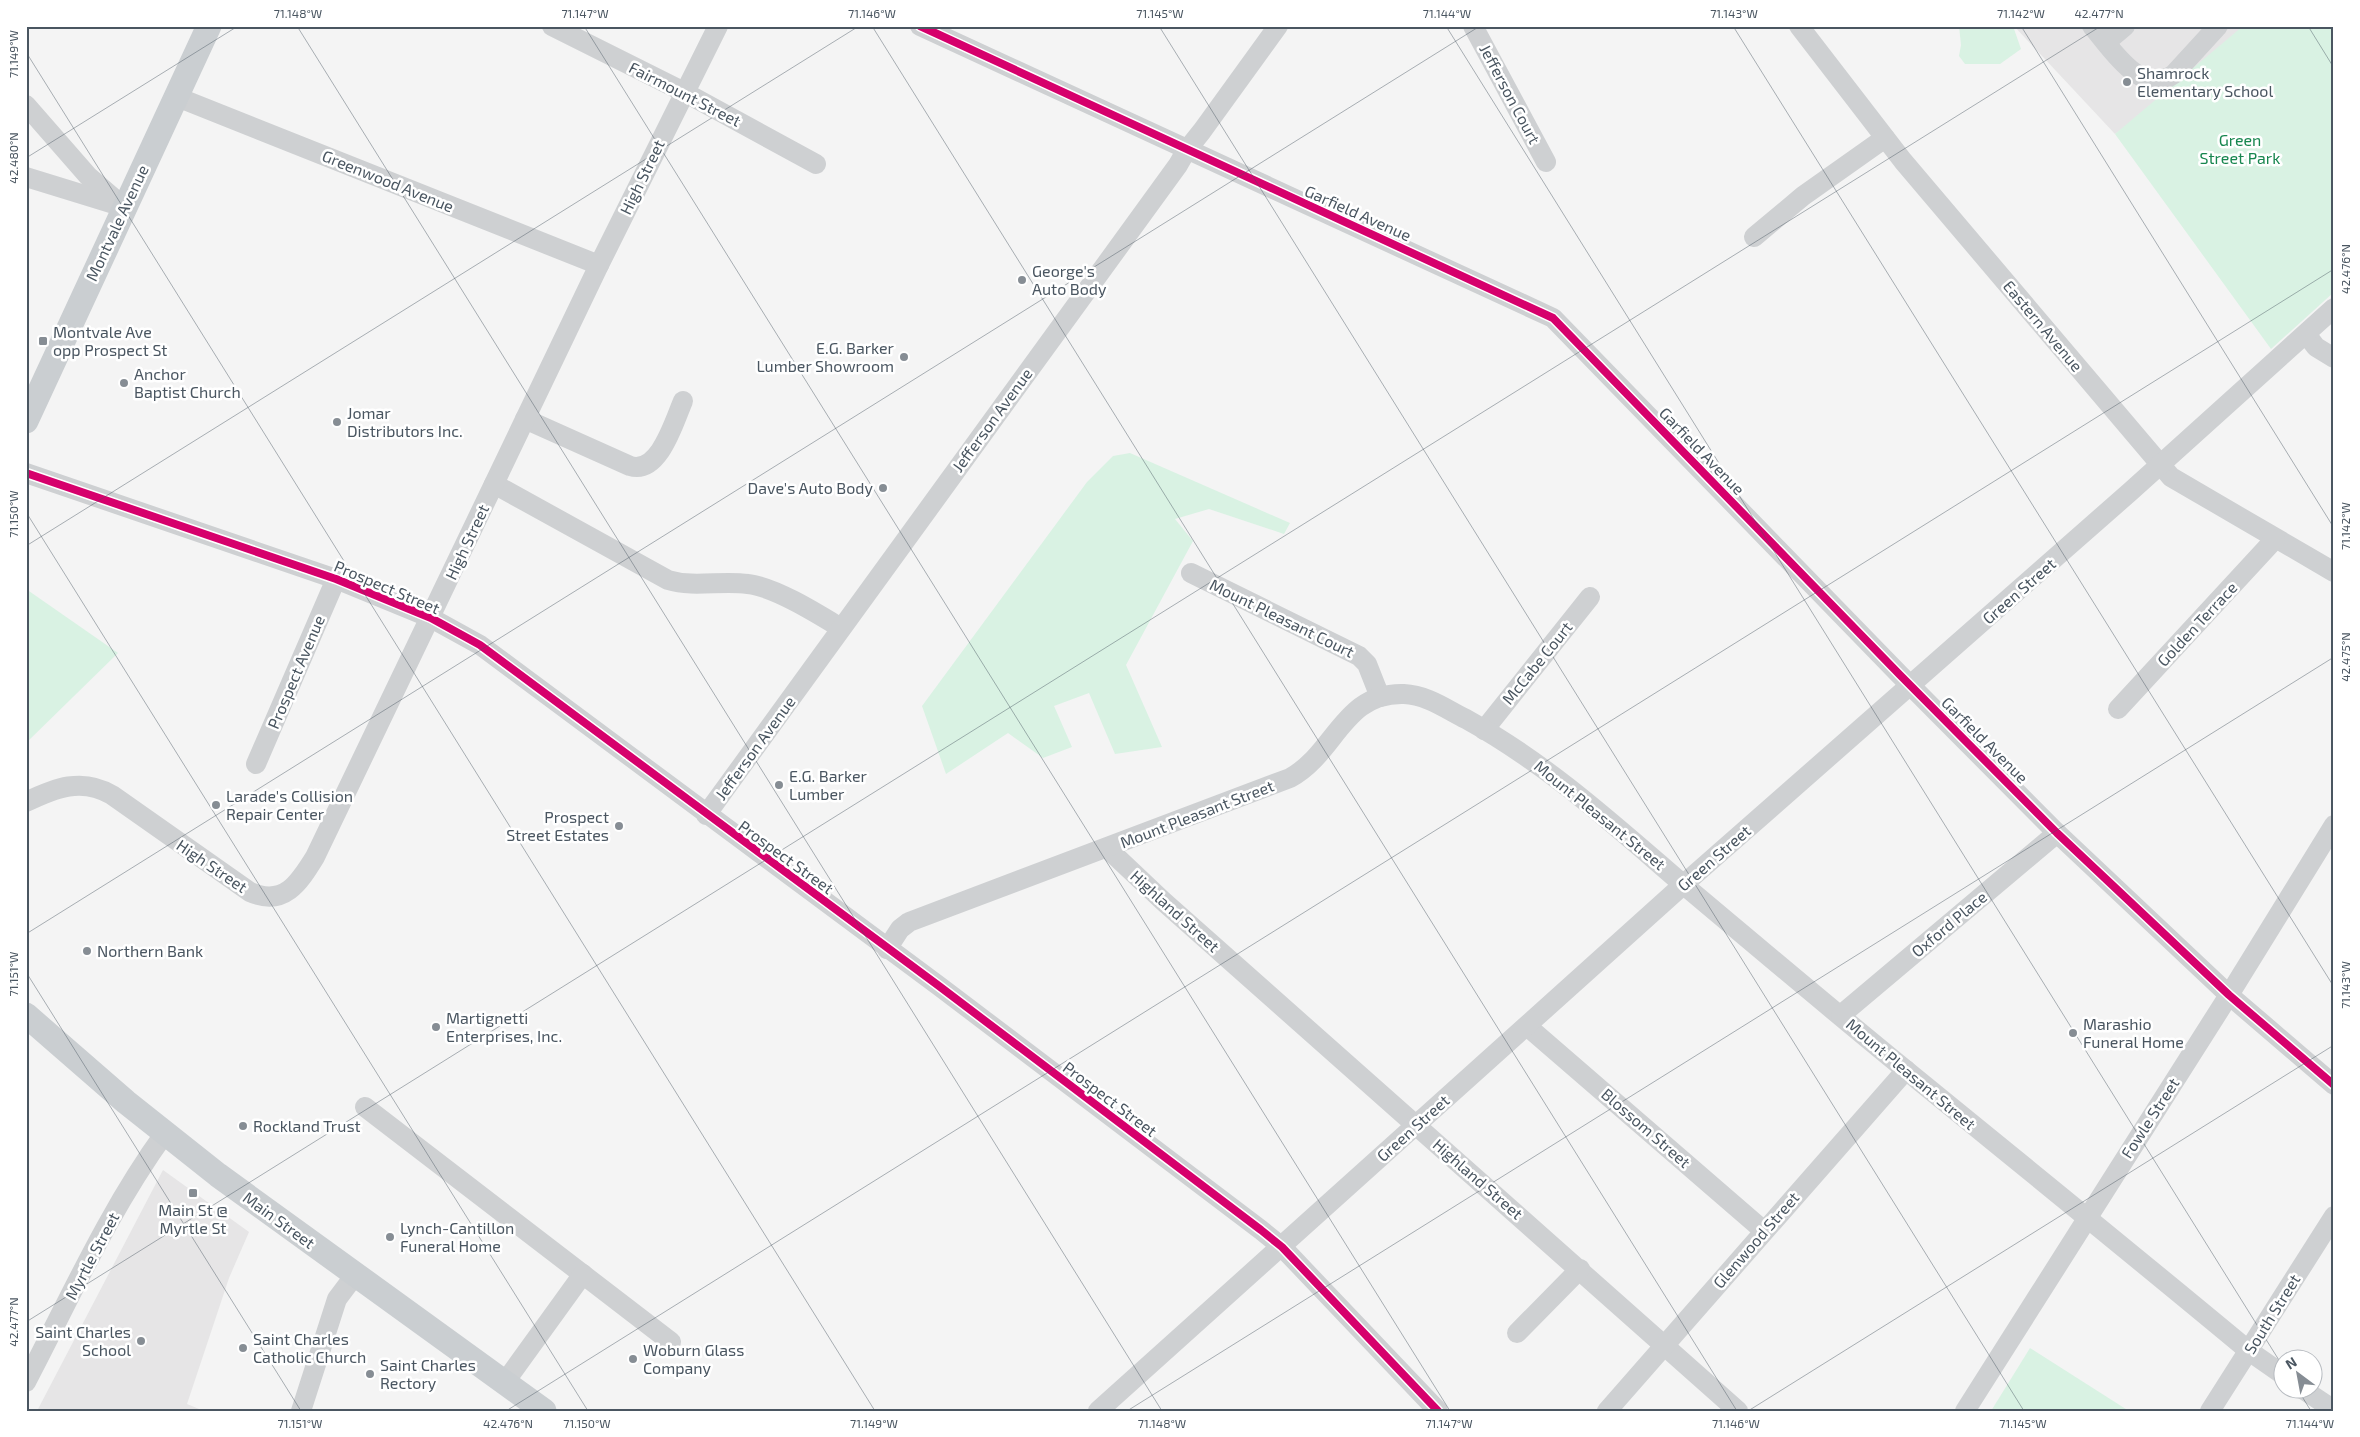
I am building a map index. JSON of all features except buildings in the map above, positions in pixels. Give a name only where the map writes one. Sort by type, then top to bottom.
[{"type":"main road","name":"Montvale Avenue","points":[[26,421],[177,96],[204,29]]},
{"type":"main road","name":"Main Street","points":[[26,1015],[165,1134],[355,1275],[544,1411]]},
{"type":"street","name":"Fairmount Street","points":[[552,26],[684,92],[816,164]]},
{"type":"street","name":"High Street","points":[[26,802],[68,786],[84,784],[97,787],[250,892],[265,897],[282,894],[300,881],[315,857],[599,265],[718,26]]},
{"type":"street","name":"Garfield Avenue","points":[[920,26],[1186,151],[1553,318],[1911,686],[2057,833],[2229,995],[2334,1085]]},
{"type":"street","name":"Jefferson Avenue","points":[[706,814],[1278,26]]},
{"type":"street","name":"Jefferson Court","points":[[1473,26],[1546,162]]},
{"type":"street","name":"Eastern Avenue","points":[[1799,26],[1885,138],[2171,477],[2334,572]]},
{"type":"street","points":[[2092,26],[2137,75],[2146,80],[2161,80],[2174,74],[2218,26]]},
{"type":"street","points":[[2106,42],[2125,26]]},
{"type":"street","name":"Greenwood Avenue","points":[[177,96],[599,265]]},
{"type":"street","points":[[26,105],[88,176],[124,207]]},
{"type":"street","points":[[1754,236],[1803,196],[1885,138]]},
{"type":"street","points":[[26,177],[124,207]]},
{"type":"street","name":"Green Street","points":[[1098,1411],[1684,884],[1911,686],[2334,308]]},
{"type":"street","points":[[2306,334],[2316,347],[2334,358]]},
{"type":"street","points":[[525,419],[630,466],[642,467],[655,459],[684,401]]},
{"type":"street","name":"Prospect Street","points":[[26,473],[336,579],[431,618],[480,645],[1282,1247],[1438,1411]]},
{"type":"street","points":[[494,484],[668,580],[688,584],[753,584],[811,610],[842,628]]},
{"type":"street","name":"Golden Terrace","points":[[2118,709],[2275,539]]},
{"type":"street","name":"Mount Pleasant Court","points":[[1191,573],[1359,656],[1367,664],[1380,697]]},
{"type":"street","name":"Prospect Avenue","points":[[256,764],[336,579]]},
{"type":"street","name":"McCabe Court","points":[[1484,730],[1590,597]]},
{"type":"street","name":"Mount Pleasant Street","points":[[887,949],[900,929],[909,922],[1280,783],[1301,772],[1318,757],[1350,715],[1367,702],[1380,697],[1402,694],[1423,697],[1484,730],[1555,775],[1617,825],[1684,884],[1906,1070],[2087,1216],[2249,1351],[2272,1367]]},
{"type":"street","name":"Fowle Street","points":[[1965,1411],[2229,995],[2334,825]]},
{"type":"street","name":"Oxford Place","points":[[1841,1015],[2057,833]]},
{"type":"street","name":"Highland Street","points":[[1107,848],[1163,901],[1665,1344],[1738,1411]]},
{"type":"street","name":"Blossom Street","points":[[1527,1026],[1764,1231]]},
{"type":"street","name":"Glenwood Street","points":[[1607,1411],[1906,1070]]},
{"type":"street","points":[[365,1107],[672,1342]]},
{"type":"street","name":"Myrtle Street","points":[[26,1382],[119,1205],[165,1134]]},
{"type":"street","name":"South Street","points":[[2210,1411],[2334,1216]]},
{"type":"street","points":[[1517,1333],[1580,1269]]},
{"type":"street","points":[[505,1382],[583,1274]]},
{"type":"street","points":[[300,1411],[338,1300],[355,1275]]},
{"type":"street","points":[[2319,1400],[2334,1410]]},
{"type":"shaded area","name":"Shamrock Elementary School","points":[[2014,26],[2265,26],[2115,134]]},
{"type":"shaded area","name":"Saint Charles School","points":[[163,1170],[249,1232],[229,1278],[187,1404],[204,1411],[37,1411]]},
{"type":"green space","points":[[1959,26],[2013,26],[2021,49],[2000,64],[1965,64],[1959,56],[1961,45]]},
{"type":"green space","name":"Green Street Park","points":[[2243,26],[2334,26],[2334,292],[2271,349],[2115,134]]},
{"type":"green space","points":[[1130,453],[1290,523],[1284,534],[1209,509],[1175,519],[1193,541],[1126,665],[1162,747],[1115,754],[1089,693],[1054,706],[1072,747],[1043,758],[1008,733],[946,774],[922,706],[1087,482],[1113,456]]},
{"type":"green space","points":[[26,589],[118,653],[26,743]]},
{"type":"green space","points":[[2030,1348],[2129,1411],[1991,1411]]},
{"type":"cycle path","points":[[920,26],[1553,318],[1900,675],[2057,833],[2229,995],[2334,1085]]},
{"type":"cycle path","points":[[26,473],[336,579],[431,618],[480,645],[939,986],[1261,1230],[1282,1247],[1438,1411]]},
{"type":"place","name":"Shamrock Elementary School","points":[[2127,82]]},
{"type":"place","name":"George's Auto Body","points":[[1022,280]]},
{"type":"place","name":"Montvale Ave opp Prospect St","points":[[43,341]]},
{"type":"place","name":"E.G. Barker Lumber Showroom","points":[[904,357]]},
{"type":"place","name":"Anchor Baptist Church","points":[[124,383]]},
{"type":"place","name":"Jomar Distributors Inc.","points":[[337,422]]},
{"type":"place","name":"Dave's Auto Body","points":[[883,488]]},
{"type":"place","name":"E.G. Barker Lumber","points":[[779,785]]},
{"type":"place","name":"Larade's Collision Repair Center","points":[[216,805]]},
{"type":"place","name":"Prospect Street Estates","points":[[619,826]]},
{"type":"place","name":"Northern Bank","points":[[87,951]]},
{"type":"place","name":"Martignetti Enterprises, Inc.","points":[[436,1027]]},
{"type":"place","name":"Marashio Funeral Home","points":[[2073,1033]]},
{"type":"place","name":"Rockland Trust","points":[[243,1126]]},
{"type":"place","name":"Main St @ Myrtle St","points":[[193,1193]]},
{"type":"place","name":"Lynch-Cantillon Funeral Home","points":[[390,1237]]},
{"type":"place","name":"Saint Charles School","points":[[141,1341]]},
{"type":"place","name":"Saint Charles Catholic Church","points":[[243,1348]]},
{"type":"place","name":"Woburn Glass Company","points":[[633,1359]]},
{"type":"place","name":"Saint Charles Rectory","points":[[370,1374]]}]
